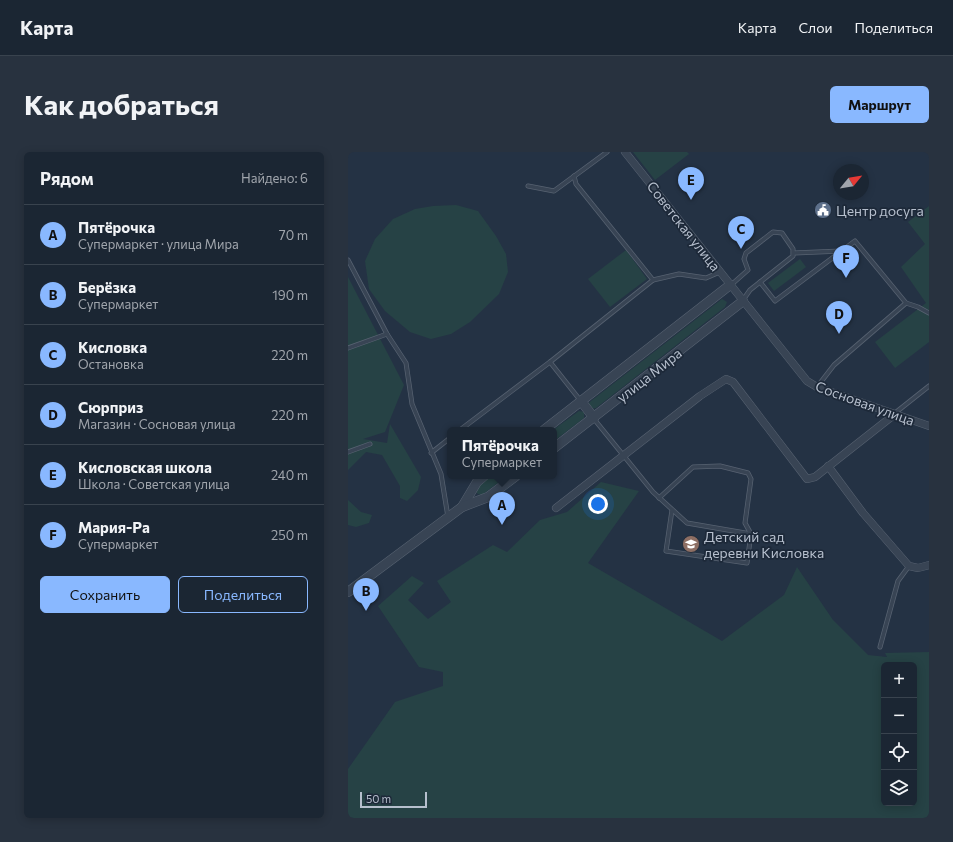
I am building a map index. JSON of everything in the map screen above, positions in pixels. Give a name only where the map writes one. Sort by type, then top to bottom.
[{"type":"street","name":"Советская улица","points":[[625,152],[743,301]]},
{"type":"street","name":"улица Мира","points":[[548,427],[730,285]]},
{"type":"street","name":"улица Мира","points":[[557,446],[743,301]]},
{"type":"street","name":"Сосновая улица","points":[[743,301],[807,381],[817,387],[929,426]]},
{"type":"street","points":[[556,508],[700,396],[728,379],[733,382],[807,479],[815,477],[895,414]]},
{"type":"street","points":[[581,401],[594,418]]},
{"type":"street","points":[[828,466],[863,512],[909,566],[918,568],[929,565]]},
{"type":"street","points":[[462,507],[477,482],[480,479]]},
{"type":"street","points":[[348,592],[462,507],[488,497],[512,479]]},
{"type":"lane","points":[[528,186],[554,191],[607,152]]},
{"type":"lane","points":[[574,176],[576,184],[653,280]]},
{"type":"lane","points":[[730,285],[747,272],[748,268],[744,259],[746,253],[773,232],[782,234],[794,253]]},
{"type":"lane","points":[[760,282],[775,301],[855,240],[906,303],[929,313]]},
{"type":"lane","points":[[794,253],[841,251]]},
{"type":"lane","points":[[743,301],[748,292],[792,258],[794,253]]},
{"type":"lane","points":[[348,263],[387,334],[406,363],[412,404],[431,453],[441,474],[448,517]]},
{"type":"lane","points":[[464,427],[550,362],[653,280],[679,274],[706,278],[720,272]]},
{"type":"lane","points":[[817,387],[834,365],[906,303]]},
{"type":"lane","points":[[348,348],[387,334]]},
{"type":"lane","points":[[550,362],[581,401]]},
{"type":"lane","points":[[895,414],[929,386]]},
{"type":"lane","points":[[594,418],[623,457],[659,498],[687,524],[751,534]]},
{"type":"lane","points":[[431,453],[447,440]]},
{"type":"lane","points":[[348,452],[370,444]]},
{"type":"lane","points":[[659,498],[693,467],[720,466],[748,473],[751,479],[745,522],[751,534],[747,563],[666,551],[672,510]]},
{"type":"lane","points":[[880,647],[898,581],[909,566]]},
{"type":"green space","points":[[633,152],[687,152],[689,154],[655,180]]},
{"type":"green space","points":[[456,205],[478,211],[496,236],[506,254],[508,272],[499,294],[470,322],[451,334],[431,339],[410,332],[385,311],[369,289],[365,261],[375,239],[393,219],[415,209],[433,206]]},
{"type":"green space","points":[[929,206],[929,342],[895,368],[875,342],[926,303],[901,267],[925,244],[908,222]]},
{"type":"green space","points":[[626,250],[647,279],[610,307],[588,279]]},
{"type":"green space","points":[[800,259],[806,267],[774,291],[768,283]]},
{"type":"green space","points":[[348,277],[404,385],[385,432],[363,439],[387,443],[390,424],[421,477],[418,490],[407,501],[400,498],[400,486],[382,455],[366,452],[348,470]]},
{"type":"green space","points":[[722,299],[727,302],[725,307],[596,408],[591,409],[589,403],[591,401]]},
{"type":"green space","points":[[579,411],[584,412],[584,418],[557,439],[557,427]]},
{"type":"green space","points":[[487,479],[503,479],[482,495],[476,492],[478,486]]},
{"type":"green space","points":[[601,482],[639,491],[588,563],[722,641],[784,595],[797,567],[833,620],[868,655],[887,657],[885,653],[929,652],[929,818],[348,818],[348,769],[395,702],[443,686],[443,672],[419,667],[378,606],[412,576],[424,583],[408,600],[428,619],[451,602],[437,581],[493,545],[507,552],[540,520],[567,512]]},
{"type":"green space","points":[[348,500],[361,512],[372,515],[369,523],[356,527],[348,525]]},
{"type":"place","name":"Кисловская школа","points":[[691,200]]},
{"type":"place","name":"Центр досуга","points":[[823,210]]},
{"type":"place","name":"Кисловка","points":[[741,249]]},
{"type":"place","name":"Мария-Ра","points":[[846,278]]},
{"type":"place","name":"Сюрприз","points":[[839,334]]},
{"type":"place","name":"Пятёрочка","points":[[502,525]]},
{"type":"place","name":"Детский сад деревни Кисловка","points":[[691,544]]},
{"type":"place","name":"Берёзка","points":[[366,611]]}]
